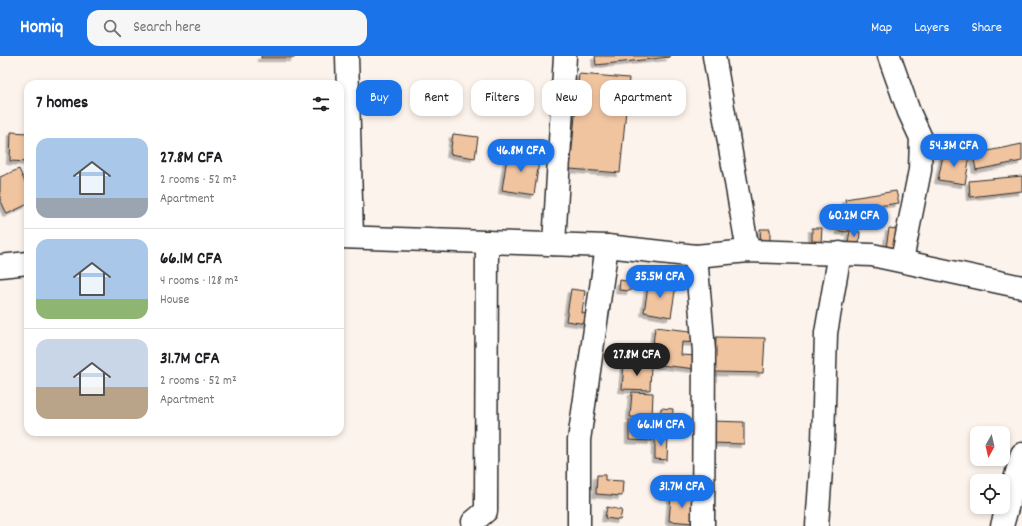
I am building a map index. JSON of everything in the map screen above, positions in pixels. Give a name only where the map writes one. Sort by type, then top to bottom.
[{"type":"street","points":[[347,56],[346,237],[607,246],[696,256],[748,251],[872,255],[902,260],[1022,287]]},
{"type":"street","points":[[554,244],[565,56]]},
{"type":"street","points":[[714,56],[748,251]]},
{"type":"street","points":[[889,56],[909,112],[921,138],[920,170],[902,260]]},
{"type":"street","points":[[473,522],[486,511],[486,242]]},
{"type":"street","points":[[579,526],[579,440],[607,246]]},
{"type":"street","points":[[817,526],[824,442],[826,333],[840,253]]},
{"type":"street","points":[[696,256],[704,351],[703,526]]},
{"type":"street","points":[[0,266],[24,263]]},
{"type":"street","points":[[1002,526],[1022,454]]},
{"type":"building","points":[[261,56],[294,56],[294,58],[261,58]]},
{"type":"building","points":[[595,56],[670,56],[670,57],[596,65]]},
{"type":"building","points":[[579,74],[629,78],[629,80],[600,80],[600,116],[625,116],[620,173],[570,169],[575,116],[592,116],[592,80],[578,80]]},
{"type":"building","points":[[11,132],[24,133],[24,162],[10,161]]},
{"type":"building","points":[[453,134],[478,137],[475,158],[450,154]]},
{"type":"building","points":[[1022,144],[1022,161],[976,170],[973,154]]},
{"type":"building","points":[[508,151],[540,155],[534,195],[502,190]]},
{"type":"building","points":[[944,151],[970,155],[965,184],[938,180]]},
{"type":"building","points":[[19,169],[24,180],[24,206],[7,214],[0,199],[0,177]]},
{"type":"building","points":[[1022,176],[1022,191],[970,197],[969,181]]},
{"type":"building","points":[[896,191],[899,203],[870,207],[871,212],[848,216],[845,199]]},
{"type":"building","points":[[842,216],[850,218],[848,232],[839,231]]},
{"type":"building","points":[[812,228],[822,228],[821,243],[812,243]]},
{"type":"building","points":[[889,228],[902,230],[899,250],[886,248]]},
{"type":"building","points":[[760,229],[770,229],[770,243],[761,243]]},
{"type":"building","points":[[850,230],[860,232],[859,245],[848,243]]},
{"type":"building","points":[[620,280],[631,282],[630,291],[619,290]]},
{"type":"building","points":[[649,281],[676,285],[671,317],[644,312]]},
{"type":"building","points":[[571,289],[585,291],[582,313],[595,315],[594,325],[566,321]]},
{"type":"building","points":[[655,327],[699,332],[698,343],[682,342],[681,355],[697,356],[696,369],[651,364]]},
{"type":"building","points":[[716,337],[765,338],[763,373],[715,372]]},
{"type":"building","points":[[624,363],[651,365],[650,390],[622,389]]},
{"type":"building","points":[[632,392],[653,393],[652,418],[630,417]]},
{"type":"building","points":[[661,408],[673,409],[671,433],[659,432]]},
{"type":"building","points":[[629,420],[653,421],[652,441],[629,440]]},
{"type":"building","points":[[711,421],[744,422],[744,444],[711,443]]},
{"type":"building","points":[[655,435],[668,435],[667,460],[655,459]]},
{"type":"building","points":[[597,475],[605,475],[605,480],[623,481],[622,496],[596,494]]},
{"type":"building","points":[[671,495],[695,497],[693,523],[669,521]]},
{"type":"building","points":[[607,507],[622,510],[620,520],[605,518]]}]
